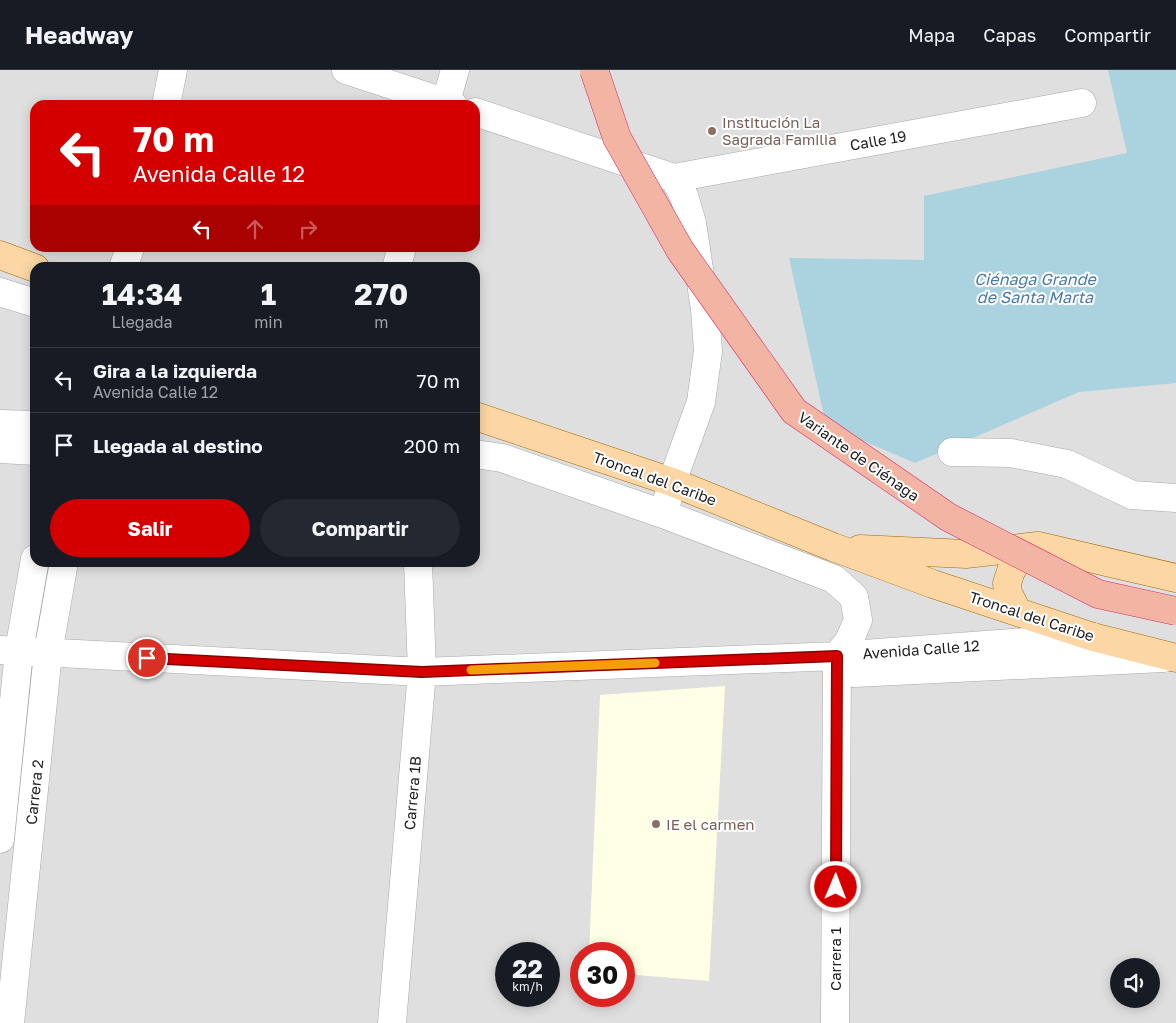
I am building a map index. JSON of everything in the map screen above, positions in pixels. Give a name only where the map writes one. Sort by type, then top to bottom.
[{"type":"highway","name":"Variante de Ciénaga","points":[[594,70],[618,138],[680,250],[794,411],[948,517],[1098,594],[1176,611]]},
{"type":"main road","points":[[0,255],[30,266]]},
{"type":"main road","name":"Troncal del Caribe","points":[[480,418],[672,482],[833,547],[933,584],[1093,637],[1175,657]]},
{"type":"main road","name":"Troncal del Caribe","points":[[833,547],[966,554],[1038,546],[1176,578]]},
{"type":"main road","points":[[1017,611],[1008,593],[1007,583],[1011,571],[1021,556],[1038,546]]},
{"type":"street","points":[[167,100],[173,70]]},
{"type":"street","points":[[346,70],[436,100]]},
{"type":"street","points":[[449,100],[455,70]]},
{"type":"street","name":"Calle 19","points":[[480,114],[674,178],[1082,103]]},
{"type":"street","points":[[664,514],[672,482],[701,402],[708,351],[692,223],[684,196],[674,178]]},
{"type":"street","points":[[0,292],[30,301]]},
{"type":"street","points":[[0,424],[30,425]]},
{"type":"street","points":[[0,449],[30,451]]},
{"type":"street","points":[[952,452],[1011,453],[1068,464],[1132,495],[1176,498]]},
{"type":"street","points":[[480,455],[502,458],[664,514],[834,579],[854,597],[858,620],[837,665],[1175,657]]},
{"type":"street","name":"Carrera 2","points":[[0,839],[10,651],[33,567]]},
{"type":"street","name":"Carrera 2","points":[[10,1023],[48,653],[63,567]]},
{"type":"street","name":"Carrera 1B","points":[[392,1023],[422,672],[418,567]]},
{"type":"street","name":"Avenida Calle 12","points":[[10,651],[422,672],[837,665],[1093,637]]},
{"type":"street","name":"Carrera 1","points":[[835,1023],[837,665]]},
{"type":"shaded area","points":[[0,70],[1117,70],[1176,339],[1176,1023],[0,1023]]},
{"type":"shaded area","name":"IE el carmen","points":[[725,686],[709,981],[635,975],[635,942],[590,942],[600,695]]},
{"type":"water","name":"Ciénaga Grande de Santa Marta","points":[[1108,70],[1176,70],[1176,383],[1079,392],[915,463],[826,425],[789,258],[924,260],[924,196],[1127,153]]},
{"type":"slow traffic","points":[[471,670],[655,663]]},
{"type":"place","name":"Institución La Sagrada Familia","points":[[712,131]]},
{"type":"place","name":"IE el carmen","points":[[656,824]]},
{"type":"route","points":[[147,658],[422,672],[837,656],[836,887]]}]
